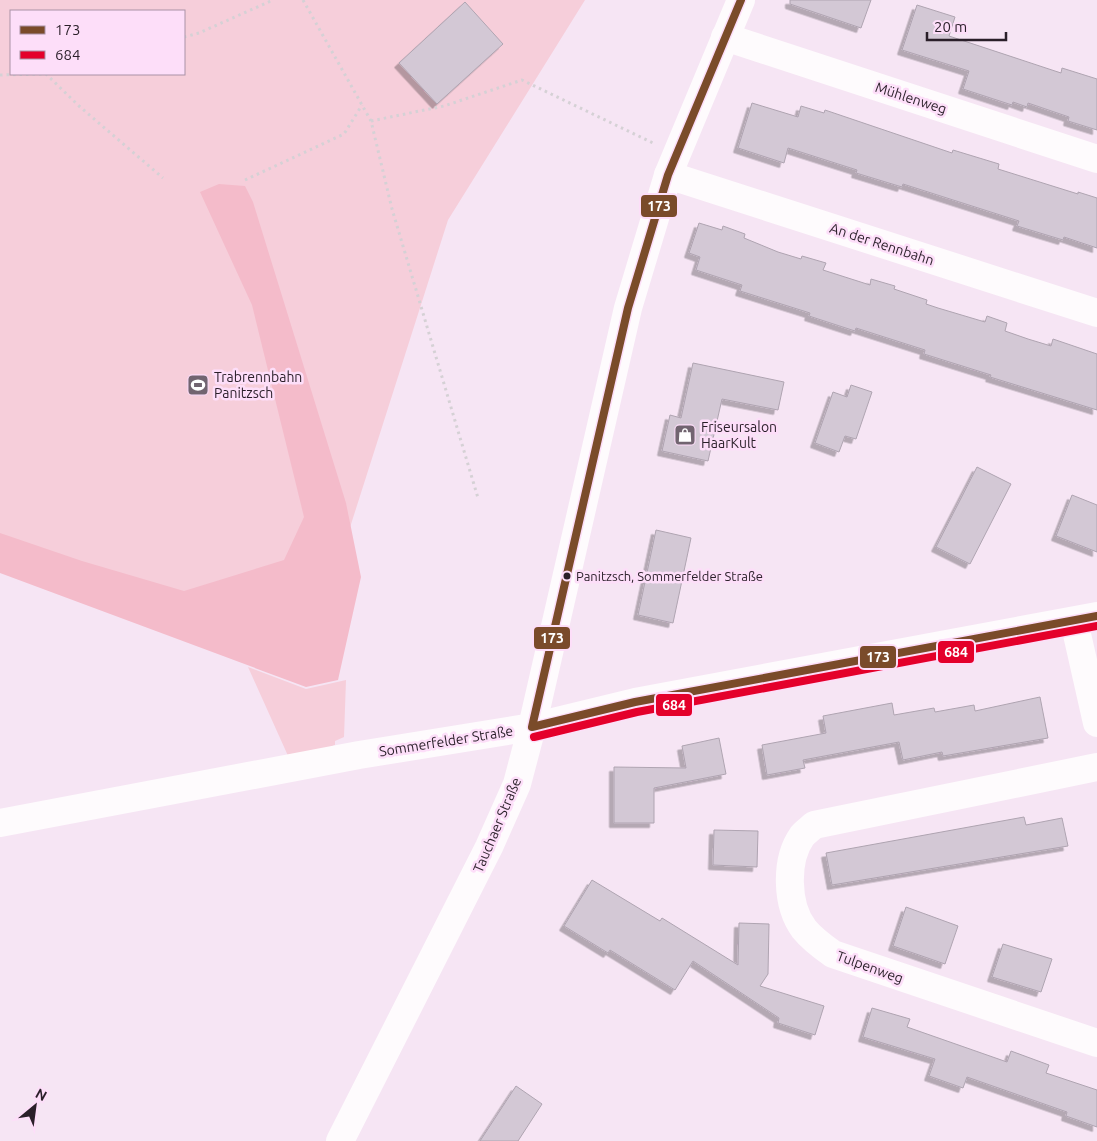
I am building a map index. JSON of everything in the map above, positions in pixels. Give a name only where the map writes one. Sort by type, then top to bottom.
[{"type":"street","name":"Tauchaer Straße","points":[[340,1141],[490,847],[517,784],[532,727],[628,308],[668,175],[741,0]]},
{"type":"street","name":"Mühlenweg","points":[[725,37],[1097,159]]},
{"type":"street","name":"An der Rennbahn","points":[[668,175],[1097,313]]},
{"type":"street","name":"Sommerfelder Straße","points":[[0,823],[359,755],[532,727],[635,702],[1086,619]]},
{"type":"street","points":[[1086,619],[1097,723]]},
{"type":"street","name":"Tulpenweg","points":[[1097,767],[814,825],[802,836],[790,870],[794,910],[803,928],[816,942],[833,954],[851,962],[1097,1043]]},
{"type":"path","points":[[185,37],[199,33],[273,0]]},
{"type":"path","points":[[303,0],[371,121],[392,209],[478,498]]},
{"type":"path","points":[[47,75],[163,178]]},
{"type":"path","points":[[371,121],[444,106],[522,80],[655,144],[678,150]]},
{"type":"path","points":[[245,180],[344,134],[362,105]]},
{"type":"shaded area","name":"Trabrennbahn Panitzsch","points":[[0,0],[585,0],[448,220],[309,656],[0,550]]},
{"type":"shaded area","points":[[219,184],[245,186],[253,202],[346,503],[361,577],[338,680],[306,687],[0,573],[0,533],[82,561],[184,591],[284,560],[304,517],[252,305],[200,192]]},
{"type":"shaded area","points":[[248,667],[306,689],[346,680],[344,737],[335,741],[335,745],[330,747],[330,750],[289,758]]},
{"type":"building","points":[[790,0],[871,0],[861,28],[790,4]]},
{"type":"building","points":[[465,2],[503,44],[437,104],[399,63]]},
{"type":"building","points":[[917,5],[955,17],[949,36],[1061,73],[1062,68],[1097,79],[1097,130],[1068,121],[1069,117],[1028,103],[1027,107],[1013,102],[1012,105],[963,89],[969,71],[902,50]]},
{"type":"building","points":[[752,103],[798,117],[801,106],[824,113],[825,110],[952,153],[953,150],[999,164],[998,169],[1078,194],[1078,192],[1097,198],[1097,248],[1064,237],[1063,240],[1017,226],[1019,221],[903,184],[902,187],[856,173],[857,170],[788,148],[784,163],[738,148]]},
{"type":"building","points":[[699,223],[722,230],[723,226],[745,234],[744,238],[778,252],[801,259],[802,256],[826,263],[823,270],[870,285],[871,279],[895,286],[894,289],[927,300],[926,304],[938,308],[985,322],[987,316],[1007,323],[1005,331],[1028,339],[1051,346],[1053,339],[1097,354],[1097,410],[990,377],[991,375],[924,354],[925,350],[856,328],[855,331],[809,316],[810,313],[740,291],[742,285],[696,270],[700,257],[689,253]]},
{"type":"building","points":[[693,363],[784,382],[778,410],[722,399],[708,461],[662,451],[670,415],[681,418]]},
{"type":"building","points":[[851,385],[872,392],[856,439],[845,436],[839,452],[815,443],[833,392],[847,397]]},
{"type":"building","points":[[977,467],[1011,484],[970,564],[936,547]]},
{"type":"building","points":[[1072,495],[1097,505],[1097,552],[1056,536]]},
{"type":"building","points":[[656,530],[691,538],[673,623],[638,615]]},
{"type":"building","points":[[1040,697],[1048,738],[943,756],[942,752],[903,760],[899,742],[803,760],[805,768],[767,775],[762,745],[826,733],[823,716],[892,703],[894,715],[934,708],[935,712],[974,705],[975,711]]},
{"type":"building","points":[[719,738],[726,774],[654,788],[654,823],[614,823],[614,767],[686,768],[682,746]]},
{"type":"building","points":[[1024,817],[1026,825],[1062,818],[1068,846],[832,885],[826,853]]},
{"type":"building","points":[[714,830],[758,831],[757,867],[713,865]]},
{"type":"building","points":[[592,880],[660,921],[662,918],[738,965],[739,923],[769,924],[768,974],[760,986],[824,1006],[815,1035],[778,1023],[779,1018],[693,961],[675,990],[610,950],[608,953],[564,926]]},
{"type":"building","points":[[906,907],[958,926],[945,964],[893,946]]},
{"type":"building","points":[[1003,944],[1052,959],[1041,992],[992,977]]},
{"type":"building","points":[[872,1008],[910,1019],[907,1027],[1007,1062],[1011,1051],[1049,1065],[1046,1073],[1097,1090],[1097,1127],[1066,1116],[1067,1112],[967,1077],[963,1088],[929,1076],[935,1059],[863,1037]]},
{"type":"building","points":[[516,1086],[542,1104],[518,1141],[480,1141]]},
{"type":"transit line","name":"173","points":[[741,0],[668,175],[628,308],[532,727],[635,702],[1097,616]]},
{"type":"transit line","name":"684","points":[[534,737],[637,712],[1097,626]]},
{"type":"place","name":"Trabrennbahn Panitzsch","points":[[198,385]]},
{"type":"place","name":"Friseursalon HaarKult","points":[[685,435]]},
{"type":"place","name":"Panitzsch, Sommerfelder Straße","points":[[567,576]]}]
